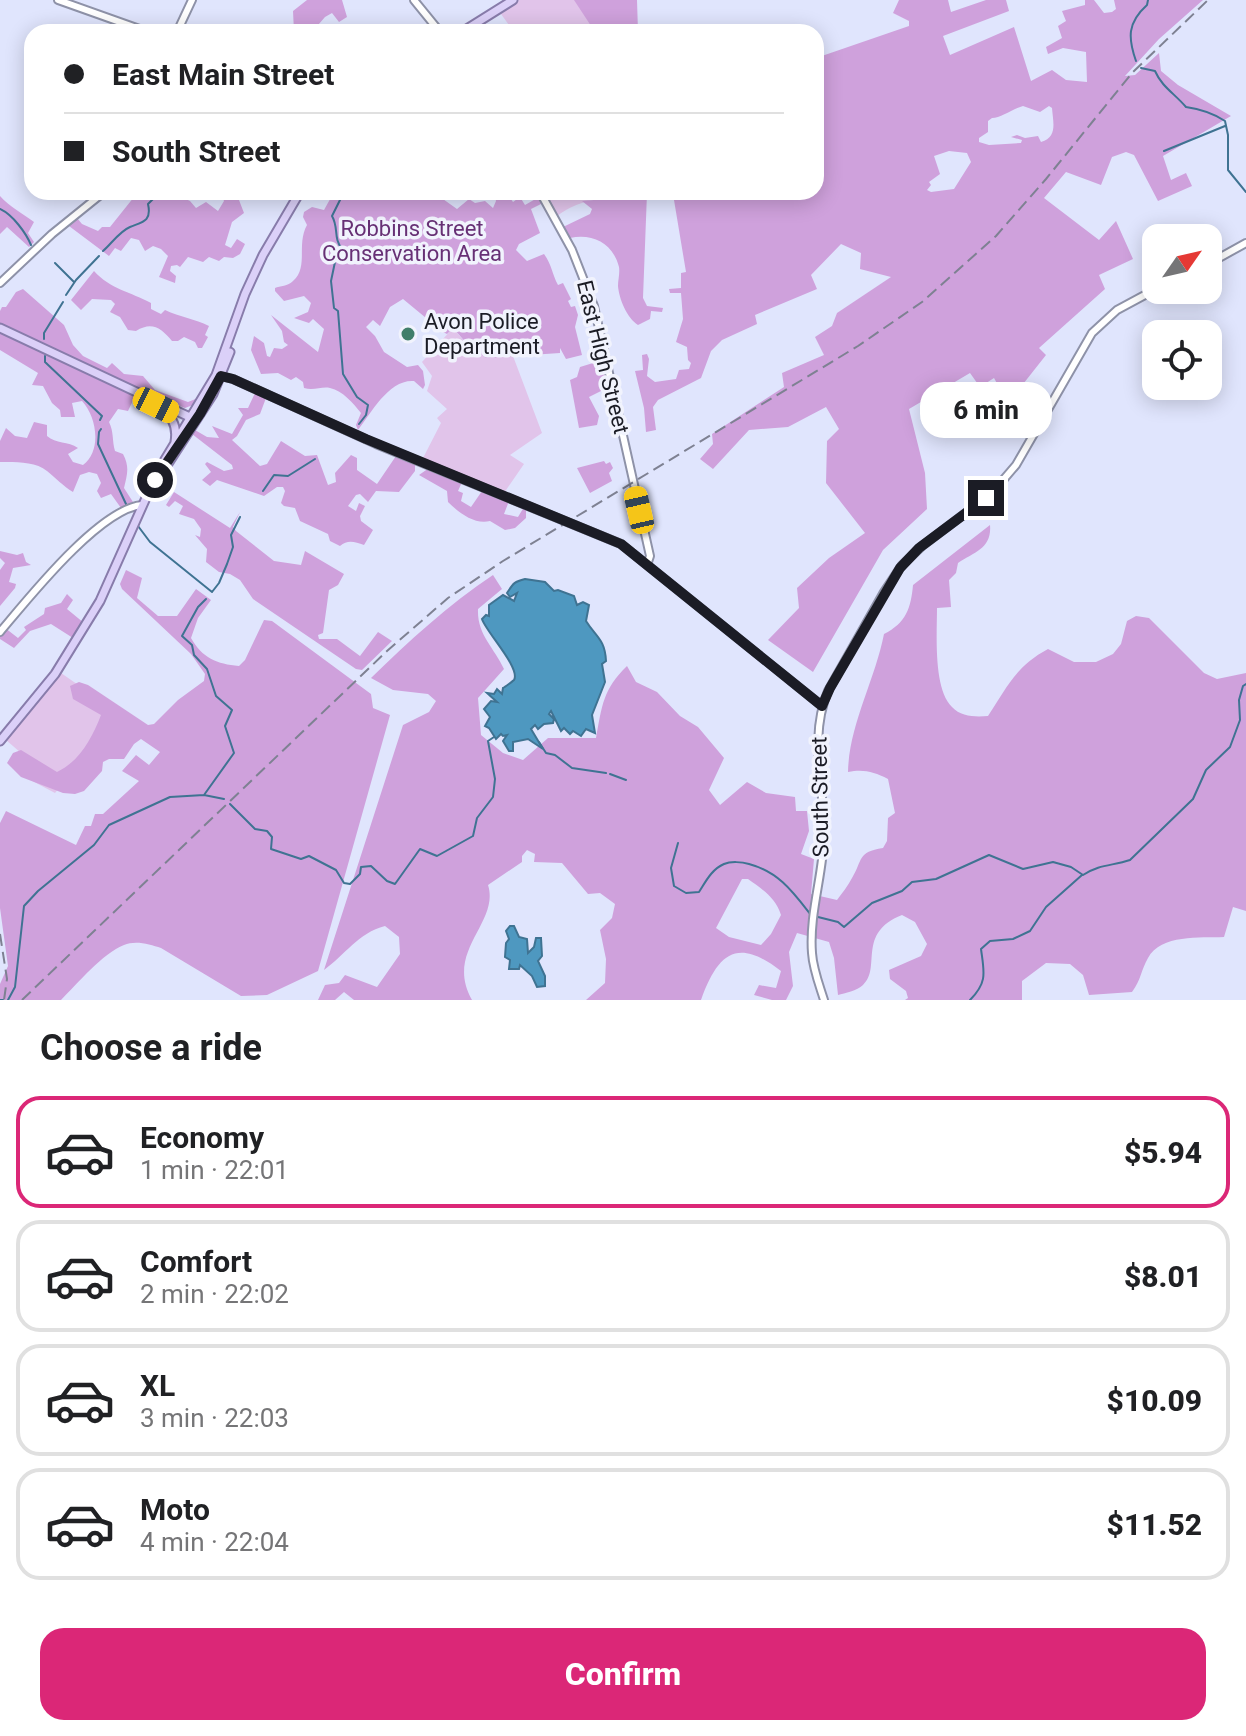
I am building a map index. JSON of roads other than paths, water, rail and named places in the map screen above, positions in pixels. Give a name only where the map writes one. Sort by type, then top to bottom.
[{"type":"main road","points":[[58,0],[126,24]]},
{"type":"main road","points":[[181,24],[192,0]]},
{"type":"main road","points":[[414,0],[434,24]]},
{"type":"main road","points":[[475,24],[513,0]]},
{"type":"main road","points":[[0,283],[94,200]]},
{"type":"main road","points":[[155,480],[219,376],[254,273],[295,200]]},
{"type":"main road","name":"East High Street","points":[[544,200],[569,244],[594,306],[650,556],[647,565]]},
{"type":"main road","points":[[1222,256],[1246,243]]},
{"type":"main road","name":"South Street","points":[[824,1000],[812,949],[824,839],[818,745],[823,703],[900,568],[919,548],[1005,481],[1089,336],[1114,312],[1142,297]]},
{"type":"main road","points":[[0,328],[149,399],[189,411],[200,405]]},
{"type":"main road","points":[[0,741],[51,679],[85,629],[109,584],[155,480],[219,376]]},
{"type":"main road","points":[[219,376],[621,544],[806,693],[823,703]]},
{"type":"main road","points":[[149,399],[173,420],[175,444]]},
{"type":"main road","points":[[156,405],[193,421]]},
{"type":"main road","points":[[170,407],[193,421]]},
{"type":"main road","points":[[0,632],[90,535],[129,508],[142,505]]},
{"type":"water","points":[[525,579],[545,582],[554,591],[574,596],[577,605],[583,602],[589,605],[586,621],[604,648],[606,661],[602,664],[605,682],[592,715],[595,733],[586,729],[581,736],[573,731],[570,734],[564,728],[561,731],[551,711],[549,714],[554,719],[553,723],[544,724],[538,729],[535,725],[531,729],[543,749],[528,739],[513,742],[513,751],[509,751],[503,741],[507,735],[501,734],[496,739],[485,726],[490,717],[484,709],[491,701],[497,702],[487,693],[494,694],[497,689],[502,694],[503,688],[514,680],[515,674],[482,619],[489,616],[489,605],[503,595],[514,601],[517,593],[510,597],[507,593],[514,584]]},
{"type":"water","points":[[514,926],[519,937],[527,939],[528,953],[534,947],[536,938],[541,938],[542,956],[538,961],[545,976],[545,986],[537,987],[532,976],[520,965],[519,969],[509,969],[510,960],[505,957],[509,939],[506,931]]},
{"type":"waterway","points":[[1136,61],[1131,31],[1148,0]]},
{"type":"waterway","points":[[1141,68],[1155,71],[1186,107],[1225,121],[1228,170],[1246,192]]},
{"type":"waterway","points":[[1164,151],[1225,126]]},
{"type":"waterway","points":[[103,251],[123,231],[147,218],[148,204],[152,200]]},
{"type":"waterway","points":[[340,200],[332,216],[342,249],[340,255]]},
{"type":"waterway","points":[[0,209],[10,215],[31,245]]},
{"type":"waterway","points":[[66,295],[99,256]]},
{"type":"waterway","points":[[335,262],[331,281],[334,308],[338,311],[343,374],[357,397],[368,405],[366,415],[359,424]]},
{"type":"waterway","points":[[55,263],[74,282]]},
{"type":"waterway","points":[[44,339],[44,333],[63,302]]},
{"type":"waterway","points":[[45,356],[45,362],[102,416],[100,420]]},
{"type":"waterway","points":[[101,429],[98,444],[126,504]]},
{"type":"waterway","points":[[263,491],[274,475],[288,476],[315,459]]},
{"type":"waterway","points":[[138,526],[150,542],[212,592],[227,564],[233,547],[231,535],[240,517]]},
{"type":"waterway","points":[[204,795],[234,753],[225,726],[232,710],[216,696],[207,669],[194,655],[192,645],[182,636],[206,599]]},
{"type":"waterway","points":[[818,917],[838,922],[844,927],[872,903],[902,891],[912,882],[936,879],[989,855],[1023,869],[1053,862],[1071,867],[1083,875],[1130,860],[1193,799],[1206,770],[1230,747],[1240,720],[1239,700],[1246,684]]},
{"type":"waterway","points":[[230,804],[255,829],[267,831],[272,837],[271,849],[301,859],[309,856],[336,870],[344,883],[350,884],[360,874],[361,867],[371,866],[395,884],[420,849],[437,856],[473,836],[477,818],[493,797],[495,779],[488,741],[494,737]]},
{"type":"waterway","points":[[539,742],[546,753],[555,755],[572,768],[606,773]]},
{"type":"waterway","points":[[610,774],[626,780]]},
{"type":"waterway","points":[[8,1000],[15,987],[24,906],[38,891],[94,845],[109,825],[170,797],[204,795],[224,799]]},
{"type":"waterway","points":[[678,843],[671,868],[674,886],[686,893],[699,892],[720,866],[730,862],[743,863],[777,878],[811,915]]},
{"type":"waterway","points":[[970,1000],[982,982],[981,949],[990,941],[1013,939],[1030,931],[1046,907],[1082,875]]},
{"type":"railway","points":[[22,1000],[387,651],[448,598],[503,561],[858,346],[922,302],[996,236],[1132,73],[1208,0]]},
{"type":"railway","points":[[0,934],[7,979],[4,1000]]},
{"type":"place","name":"Avon Police Department","points":[[408,334]]},
{"type":"park label","name":"Robbins Street Conservation Area","points":[[412,240]]}]
